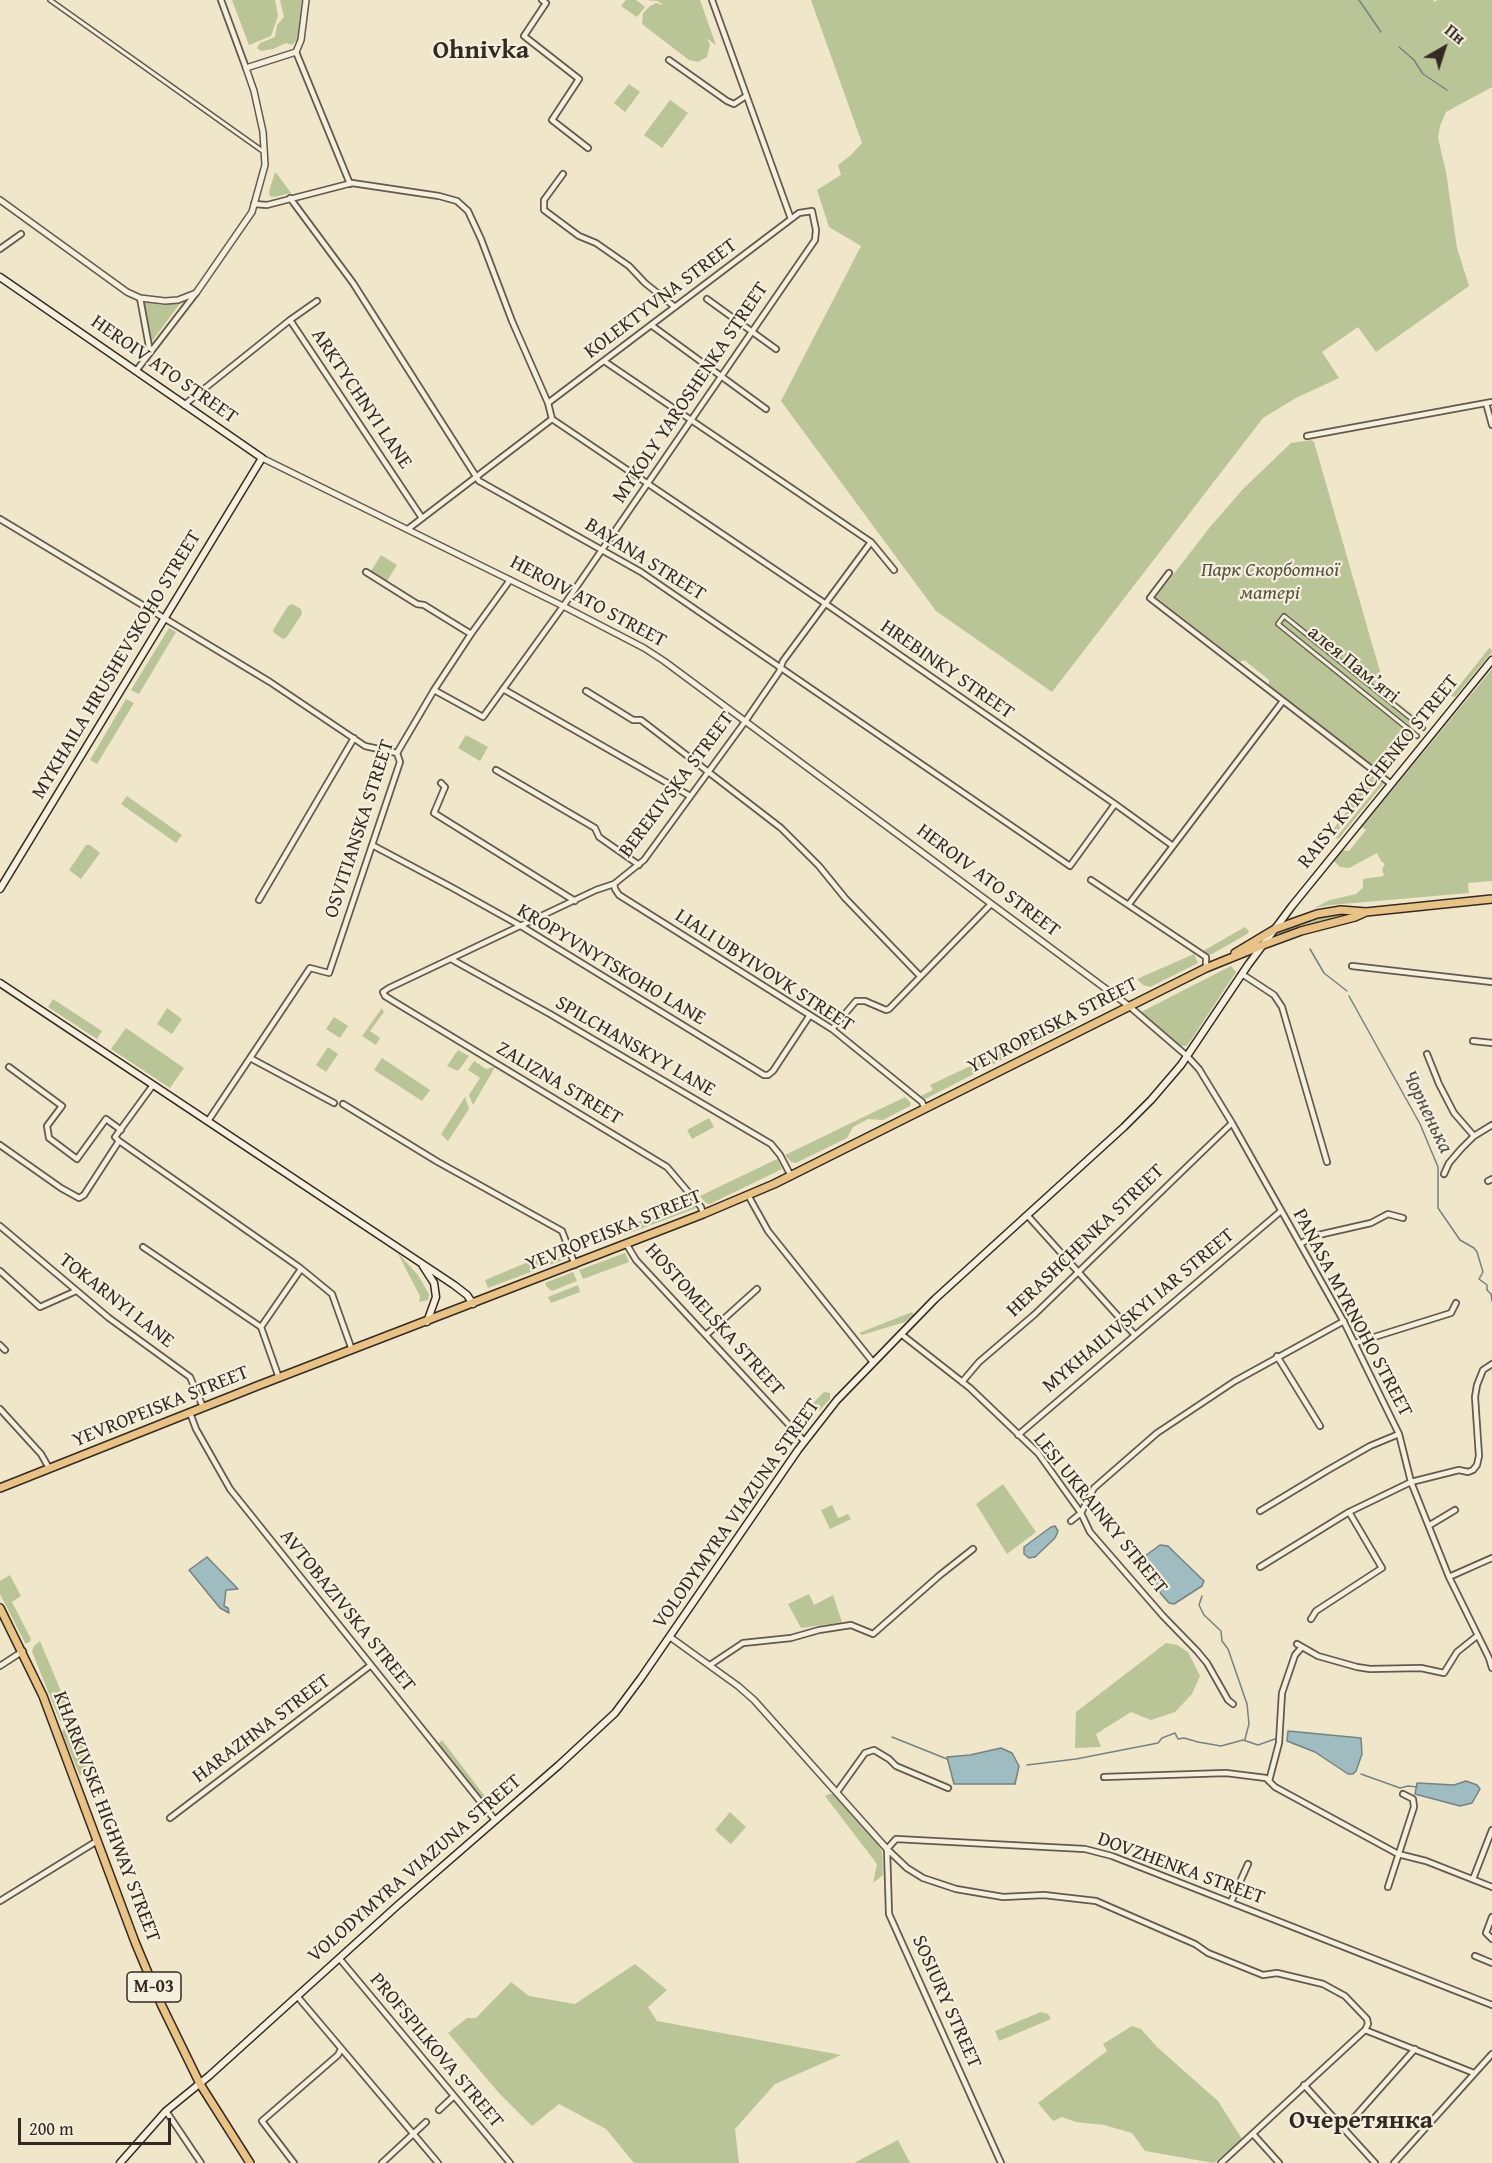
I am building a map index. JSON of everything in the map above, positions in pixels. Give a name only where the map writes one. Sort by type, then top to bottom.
[{"type":"main road","name":"HEROIV ATO STREET","points":[[0,277],[262,458]]},
{"type":"main road","name":"MYKHAILA HRUSHEVSKOHO STREET","points":[[0,889],[262,458]]},
{"type":"main road","name":"RAISY KYRYCHENKO STREET","points":[[1292,906],[1492,660]]},
{"type":"main road","name":"YEVROPEISKA STREET","points":[[1222,961],[1275,929],[1317,914],[1341,910],[1366,912],[1492,899]]},
{"type":"main road","name":"VOLODYMYRA VIAZUNA STREET","points":[[123,2162],[165,2111],[200,2084],[615,1713],[804,1441],[837,1400],[900,1333],[1156,1095],[1292,906]]},
{"type":"main road","name":"YEVROPEISKA STREET","points":[[0,1488],[703,1214],[791,1176],[1206,968],[1263,945],[1366,912]]},
{"type":"main road","points":[[0,983],[419,1261],[467,1294],[473,1304]]},
{"type":"main road","points":[[419,1261],[430,1275],[436,1291],[435,1305],[427,1322]]},
{"type":"main road","name":"KHARKIVSKE HIGHWAY STREET","points":[[0,1608],[43,1696],[144,1963],[200,2084],[250,2163]]},
{"type":"street","points":[[50,0],[264,152]]},
{"type":"street","points":[[136,371],[196,293],[252,212],[265,165],[259,111],[221,0]]},
{"type":"street","points":[[306,0],[301,40],[296,52],[350,184]]},
{"type":"street","points":[[542,0],[546,3],[524,36],[579,79],[552,120],[588,148]]},
{"type":"street","points":[[712,0],[791,219]]},
{"type":"street","points":[[246,68],[296,52]]},
{"type":"street","points":[[669,60],[727,101],[734,104],[746,96]]},
{"type":"street","points":[[563,174],[544,200],[544,210],[579,236],[596,243],[629,266],[645,284],[675,307]]},
{"type":"street","points":[[254,204],[267,205],[350,184],[450,197],[463,205],[481,239],[512,321],[548,403],[552,419],[408,530]]},
{"type":"street","name":"BAYANA STREET","points":[[290,198],[353,283],[476,477],[641,572],[1070,866],[1115,804]]},
{"type":"street","points":[[0,200],[119,288],[140,298],[172,301],[196,293]]},
{"type":"street","name":"MYKOLY YAROSHENKA STREET","points":[[434,690],[483,717],[649,483],[815,240],[816,230],[812,211],[799,213],[791,219]]},
{"type":"street","name":"KOLEKTYVNA STREET","points":[[548,403],[791,219]]},
{"type":"street","points":[[0,249],[21,234]]},
{"type":"street","points":[[140,298],[150,352]]},
{"type":"street","points":[[707,299],[776,350]]},
{"type":"street","points":[[290,320],[317,301]]},
{"type":"street","name":"ARKTYCHNYI LANE","points":[[184,405],[290,320],[422,518]]},
{"type":"street","points":[[651,325],[766,409]]},
{"type":"street","points":[[604,361],[871,542],[894,570]]},
{"type":"street","points":[[1306,436],[1492,402]]},
{"type":"street","points":[[1486,403],[1492,425]]},
{"type":"street","name":"HREBINKY STREET","points":[[552,419],[826,604],[1173,846]]},
{"type":"street","name":"HEROIV ATO STREET","points":[[262,458],[644,648],[746,720],[1129,1006]]},
{"type":"street","points":[[0,519],[270,682],[365,746],[397,753]]},
{"type":"street","name":"BEREKIVSKA STREET","points":[[385,996],[383,992],[387,989],[596,890],[614,884],[639,865],[746,720],[781,667],[871,542]]},
{"type":"street","points":[[366,572],[471,634]]},
{"type":"street","points":[[1169,573],[1150,598],[1391,784]]},
{"type":"street","name":"OSVITIANSKA STREET","points":[[250,1058],[310,968],[329,973],[400,762],[397,753],[434,690],[510,580]]},
{"type":"street","name":"алея Памʼяті","points":[[1417,736],[1278,624],[1284,616],[1423,728]]},
{"type":"street","points":[[503,689],[690,796]]},
{"type":"street","points":[[586,690],[633,720],[641,720],[781,828],[920,976]]},
{"type":"street","points":[[1129,904],[1283,702]]},
{"type":"street","points":[[259,900],[354,738]]},
{"type":"street","points":[[496,770],[595,828],[599,837],[639,865]]},
{"type":"street","points":[[441,783],[445,788],[434,813],[575,901]]},
{"type":"street","name":"KROPYVNYTSKOHO LANE","points":[[372,845],[520,926],[764,1076],[773,1071],[810,1015]]},
{"type":"street","points":[[1091,880],[1206,957],[1206,968]]},
{"type":"street","name":"LIALI UBYIVOVK STREET","points":[[614,884],[619,895],[832,1029],[922,1102],[925,1109]]},
{"type":"street","points":[[832,1029],[856,1001],[868,1002],[887,1010],[991,904]]},
{"type":"street","name":"SPILCHANSKYY LANE","points":[[451,959],[771,1144],[780,1155],[791,1176]]},
{"type":"street","points":[[1352,966],[1492,982]]},
{"type":"street","points":[[1242,974],[1274,995],[1282,1007],[1327,1162]]},
{"type":"street","name":"ZALIZNA STREET","points":[[385,996],[667,1167],[701,1207],[703,1214]]},
{"type":"street","name":"PANASA MYRNOHO STREET","points":[[1129,1006],[1199,1069],[1344,1321],[1399,1434],[1412,1482],[1449,1577],[1492,1668]]},
{"type":"street","points":[[1473,1041],[1492,1043]]},
{"type":"street","points":[[1428,1054],[1439,1084],[1454,1113],[1474,1136]]},
{"type":"street","points":[[208,1122],[250,1058],[334,1103]]},
{"type":"street","points":[[9,1067],[62,1106],[47,1126],[49,1138],[77,1159],[106,1119],[121,1130]]},
{"type":"street","points":[[153,1085],[115,1137],[301,1269],[332,1294],[352,1350]]},
{"type":"street","points":[[343,1104],[438,1162],[562,1231],[575,1265]]},
{"type":"street","name":"HERASHCHENKA STREET","points":[[962,1382],[979,1362],[1035,1314],[1232,1123]]},
{"type":"street","points":[[1444,1174],[1449,1164],[1474,1136],[1492,1125]]},
{"type":"street","points":[[0,1145],[79,1198],[84,1196],[119,1141]]},
{"type":"street","points":[[748,1195],[768,1232],[872,1361]]},
{"type":"street","name":"MYKHAILIVSKYI IAR STREET","points":[[1018,1435],[1281,1211]]},
{"type":"street","points":[[1300,1244],[1314,1236],[1371,1223],[1388,1214],[1403,1218]]},
{"type":"street","points":[[1027,1215],[1134,1334]]},
{"type":"street","name":"TOKARNYI LANE","points":[[0,1227],[76,1291],[190,1377],[203,1407]]},
{"type":"street","name":"HOSTOMELSKA STREET","points":[[627,1245],[636,1260],[804,1441]]},
{"type":"street","points":[[143,1247],[261,1327],[279,1378]]},
{"type":"street","points":[[261,1327],[301,1269]]},
{"type":"street","points":[[0,1271],[40,1307],[76,1291]]},
{"type":"street","points":[[706,1335],[757,1289]]},
{"type":"street","points":[[1355,1343],[1451,1313],[1456,1303]]},
{"type":"street","points":[[1071,1521],[1081,1513],[1094,1488],[1149,1439],[1204,1400],[1277,1356],[1344,1321]]},
{"type":"street","name":"LESI UKRAINKY STREET","points":[[900,1333],[962,1382],[1038,1454],[1081,1513],[1090,1532],[1207,1664],[1228,1700],[1233,1704]]},
{"type":"street","points":[[0,1345],[5,1350]]},
{"type":"street","points":[[1277,1356],[1320,1426]]},
{"type":"street","points":[[1260,1567],[1349,1512],[1412,1482],[1460,1470],[1468,1472],[1477,1465],[1479,1456],[1475,1397],[1479,1377],[1483,1370],[1492,1364]]},
{"type":"street","points":[[0,1409],[41,1454],[50,1468]]},
{"type":"street","name":"AVTOBAZIVSKA STREET","points":[[189,1413],[230,1489],[495,1820]]},
{"type":"street","points":[[1260,1511],[1370,1446],[1399,1434]]},
{"type":"street","points":[[1430,1525],[1455,1510]]},
{"type":"street","points":[[1311,1619],[1316,1611],[1382,1568],[1349,1512]]},
{"type":"street","points":[[710,1665],[743,1643],[791,1638],[819,1630],[851,1625],[873,1634],[939,1575],[973,1549]]},
{"type":"street","points":[[1449,1577],[1492,1558]]},
{"type":"street","points":[[1269,1781],[1279,1743],[1282,1693],[1299,1646],[1318,1656],[1370,1669],[1421,1668],[1444,1672],[1457,1652],[1478,1636]]},
{"type":"street","points":[[670,1637],[754,1700],[887,1848],[907,1868],[923,1878],[956,1889],[1003,1897],[1044,1895],[1096,1902],[1196,1944],[1219,1958],[1263,1975],[1277,1973],[1323,1984],[1345,1996],[1367,2019],[1368,2024],[1365,2030],[1221,2163]]},
{"type":"street","points":[[0,1666],[23,1651]]},
{"type":"street","name":"HARAZHNA STREET","points":[[170,1818],[371,1665]]},
{"type":"street","points":[[837,1792],[865,1753],[874,1750],[890,1759],[896,1766],[948,1788]]},
{"type":"street","points":[[1104,1777],[1226,1773],[1251,1774],[1266,1778],[1275,1787],[1398,1854],[1426,1861],[1492,1887]]},
{"type":"street","points":[[1388,1887],[1414,1807],[1413,1799],[1403,1794]]},
{"type":"street","points":[[1473,1879],[1492,1830]]},
{"type":"street","name":"DOVZHENKA STREET","points":[[887,1848],[896,1839],[1085,1849],[1112,1856],[1492,2005]]},
{"type":"street","points":[[0,1901],[97,1841]]},
{"type":"street","name":"SOSIURY STREET","points":[[887,1848],[889,1914],[1001,2163]]},
{"type":"street","points":[[1231,1902],[1248,1864]]},
{"type":"street","points":[[1492,1917],[1486,1933],[1492,1939]]},
{"type":"street","points":[[1475,1956],[1492,1963]]},
{"type":"street","name":"PROFSPILKOVA STREET","points":[[339,1958],[510,2163]]},
{"type":"street","points":[[297,1996],[438,2163]]},
{"type":"street","points":[[1365,2030],[1474,2073]]},
{"type":"street","points":[[294,2163],[262,2121],[338,2055],[341,2049]]},
{"type":"street","points":[[1344,2129],[1415,2049]]},
{"type":"street","points":[[1394,2163],[1492,2054]]},
{"type":"street","points":[[1304,2085],[1375,2163]]},
{"type":"street","points":[[439,2110],[454,2096]]},
{"type":"street","points":[[165,2111],[201,2163]]},
{"type":"street","points":[[382,2163],[426,2122]]},
{"type":"street","points":[[1253,2134],[1279,2163]]},
{"type":"green space","points":[[232,0],[275,0],[278,16],[271,36],[249,45]]},
{"type":"green space","points":[[280,0],[302,0],[297,40],[292,45],[286,43],[261,51],[257,48],[260,43],[275,37],[277,25],[284,17]]},
{"type":"green space","points":[[626,0],[636,0],[645,7],[637,17],[621,6]]},
{"type":"green space","points":[[645,0],[700,0],[716,45],[706,38],[710,44],[707,57],[698,62],[689,60],[642,24],[643,13],[650,6],[656,3],[663,5],[658,1]]},
{"type":"green space","points":[[811,0],[1433,0],[1434,2],[1438,0],[1492,0],[1492,87],[1446,112],[1438,138],[1446,172],[1457,248],[1469,286],[1376,352],[1358,327],[1322,352],[1339,378],[1296,398],[1263,418],[1052,692],[936,611],[781,401],[861,246],[829,227],[817,190],[841,175],[838,165],[862,143]]},
{"type":"green space","points":[[629,84],[640,92],[625,112],[614,103]]},
{"type":"green space","points":[[670,100],[688,113],[662,148],[644,135]]},
{"type":"green space","points":[[275,172],[291,193],[270,196]]},
{"type":"green space","points":[[182,301],[149,345],[141,302],[163,305]]},
{"type":"green space","name":"Парк Скорботної матері","points":[[1311,440],[1314,442],[1381,675],[1374,684],[1417,718],[1407,731],[1410,739],[1383,773],[1269,685],[1269,680],[1244,660],[1240,662],[1156,597],[1210,527],[1243,489],[1291,443]]},
{"type":"green space","points":[[381,555],[397,565],[387,581],[371,571]]},
{"type":"green space","points":[[292,604],[301,609],[302,614],[283,639],[273,630],[288,606]]},
{"type":"green space","points":[[169,628],[176,632],[139,694],[131,690]]},
{"type":"green space","points":[[1490,647],[1492,652],[1455,697],[1451,696]]},
{"type":"green space","points":[[1492,669],[1492,881],[1468,883],[1469,893],[1314,908],[1330,900],[1356,894],[1363,888],[1363,879],[1384,876],[1382,869],[1385,864],[1377,853],[1349,868],[1340,867],[1334,861],[1343,850],[1349,851],[1366,830],[1362,827]]},
{"type":"green space","points":[[126,699],[134,703],[97,764],[90,760]]},
{"type":"green space","points":[[466,735],[488,747],[480,761],[458,748]]},
{"type":"green space","points":[[1373,774],[1380,779],[1335,834],[1332,831],[1347,811],[1345,809]]},
{"type":"green space","points":[[1382,781],[1384,783],[1339,838],[1335,839]]},
{"type":"green space","points":[[127,796],[182,835],[176,843],[121,804]]},
{"type":"green space","points":[[86,845],[90,845],[100,853],[81,879],[69,870]]},
{"type":"green space","points":[[1341,913],[1356,913],[1272,936],[1307,921]]},
{"type":"green space","points":[[1245,927],[1249,931],[1247,934],[1212,954],[1207,955],[1203,951]]},
{"type":"green space","points":[[1194,954],[1198,963],[1150,987],[1143,985],[1137,979]]},
{"type":"green space","points":[[1231,966],[1236,972],[1187,1046],[1181,1046],[1143,1013],[1143,1011]]},
{"type":"green space","points":[[53,999],[102,1031],[97,1039],[48,1007]]},
{"type":"green space","points":[[167,1008],[182,1019],[172,1034],[157,1024]]},
{"type":"green space","points":[[382,1008],[384,1012],[370,1031],[380,1038],[376,1045],[362,1036]]},
{"type":"green space","points":[[334,1017],[348,1026],[340,1038],[326,1029]]},
{"type":"green space","points":[[1072,1019],[1075,1024],[1017,1052],[1014,1046]]},
{"type":"green space","points":[[126,1028],[184,1068],[170,1088],[111,1049]]},
{"type":"green space","points":[[328,1047],[338,1054],[326,1072],[316,1065]]},
{"type":"green space","points":[[1011,1047],[1015,1053],[925,1099],[921,1096],[933,1090],[930,1085]]},
{"type":"green space","points":[[458,1050],[469,1056],[458,1071],[447,1066]]},
{"type":"green space","points":[[382,1058],[430,1090],[422,1101],[374,1070]]},
{"type":"green space","points":[[474,1061],[486,1069],[495,1067],[473,1105],[469,1095],[480,1078],[468,1070]]},
{"type":"green space","points":[[465,1097],[469,1109],[448,1141],[441,1134]]},
{"type":"green space","points":[[905,1097],[911,1103],[910,1106],[883,1120],[868,1119],[853,1127],[847,1138],[796,1163],[791,1162],[785,1155]]},
{"type":"green space","points":[[709,1118],[714,1127],[692,1139],[687,1130]]},
{"type":"green space","points":[[777,1159],[782,1169],[710,1204],[700,1196]]},
{"type":"green space","points":[[690,1201],[696,1207],[694,1209],[624,1235],[622,1231],[630,1225]]},
{"type":"green space","points":[[397,1252],[418,1275],[429,1294],[428,1300],[419,1302],[420,1296]]},
{"type":"green space","points":[[625,1253],[629,1262],[583,1279],[579,1270]]},
{"type":"green space","points":[[568,1254],[568,1258],[488,1288],[485,1280],[538,1258],[545,1264]]},
{"type":"green space","points":[[573,1272],[577,1281],[552,1291],[545,1283]]},
{"type":"green space","points":[[578,1285],[580,1292],[551,1303],[548,1297]]},
{"type":"green space","points":[[912,1312],[914,1315],[905,1322],[862,1335],[859,1333]]},
{"type":"green space","points":[[824,1392],[830,1393],[830,1399],[819,1411],[812,1411],[811,1405]]},
{"type":"green space","points":[[1003,1484],[1036,1532],[1007,1554],[976,1504]]},
{"type":"green space","points":[[832,1505],[838,1518],[848,1514],[851,1519],[830,1529],[821,1510]]},
{"type":"green space","points":[[10,1575],[21,1596],[12,1602],[30,1637],[31,1640],[28,1643],[25,1643],[0,1594],[0,1581]]},
{"type":"green space","points":[[809,1594],[814,1605],[833,1595],[842,1622],[801,1628],[788,1604]]},
{"type":"green space","points":[[40,1641],[73,1722],[67,1724],[60,1721],[32,1651]]},
{"type":"green space","points":[[1166,1643],[1177,1645],[1188,1652],[1200,1676],[1192,1694],[1175,1712],[1151,1720],[1131,1712],[1096,1734],[1101,1747],[1075,1748],[1076,1712]]},
{"type":"green space","points":[[75,1725],[89,1762],[80,1776],[62,1732],[64,1728]]},
{"type":"green space","points":[[442,1740],[493,1807],[489,1810],[438,1744]]},
{"type":"green space","points":[[833,1794],[882,1851],[883,1875],[873,1883],[877,1864],[825,1796]]},
{"type":"green space","points":[[730,1812],[746,1827],[731,1844],[715,1830]]},
{"type":"green space","points":[[635,1964],[667,1990],[648,2007],[657,2021],[841,2055],[775,2084],[735,2129],[739,2163],[634,2163],[606,2129],[559,2104],[532,2126],[499,2093],[448,2033],[467,2018],[476,2018],[511,1982],[529,1996],[575,2004]]},
{"type":"green space","points":[[1041,2012],[1048,2014],[1051,2019],[999,2041],[995,2031]]},
{"type":"green space","points":[[1132,2026],[1141,2029],[1157,2047],[1218,2101],[1242,2139],[1214,2163],[1145,2151],[1132,2133],[1104,2125],[1076,2122],[1062,2117],[1053,2121],[1038,2103],[1107,2051],[1103,2044]]},
{"type":"green space","points":[[898,2140],[910,2163],[854,2163]]},
{"type":"water","points":[[1055,1526],[1058,1531],[1055,1538],[1035,1557],[1029,1558],[1024,1554],[1024,1547]]},
{"type":"water","points":[[1160,1545],[1168,1546],[1204,1581],[1202,1586],[1174,1604],[1169,1603],[1155,1587],[1147,1575],[1143,1561],[1145,1556]]},
{"type":"water","points":[[207,1557],[238,1589],[226,1590],[224,1606],[228,1608],[229,1613],[220,1608],[189,1570]]},
{"type":"water","points":[[1288,1731],[1361,1738],[1362,1754],[1356,1771],[1348,1774],[1315,1752],[1287,1741]]},
{"type":"water","points":[[1001,1748],[1012,1753],[1019,1766],[1015,1784],[954,1784],[947,1757],[970,1755]]},
{"type":"water","points":[[1466,1781],[1477,1785],[1480,1789],[1472,1803],[1460,1806],[1415,1794],[1417,1783],[1454,1785]]},
{"type":"waterway","points":[[1359,0],[1381,32]]},
{"type":"waterway","points":[[1399,47],[1414,60],[1423,74],[1447,90]]},
{"type":"waterway","name":"Чорненька","points":[[1310,949],[1324,973],[1347,991]]},
{"type":"waterway","name":"Чорненька","points":[[1349,996],[1420,1124],[1438,1167],[1438,1208],[1460,1240],[1477,1252],[1483,1272],[1479,1279],[1487,1285],[1492,1301]]},
{"type":"waterway","points":[[1202,1596],[1199,1605],[1204,1615],[1221,1631],[1222,1641],[1228,1649],[1247,1704],[1249,1724],[1245,1739]]},
{"type":"waterway","points":[[1027,1765],[1076,1759],[1158,1743],[1162,1738],[1175,1733],[1178,1739],[1184,1738],[1221,1746],[1243,1740],[1258,1745],[1275,1739]]},
{"type":"waterway","points":[[892,1737],[947,1759]]},
{"type":"waterway","points":[[1361,1774],[1400,1788],[1417,1787]]},
{"type":"district","name":"Ohnivka","points":[[481,51]]},
{"type":"district","name":"Очеретянка","points":[[1361,2121]]}]
